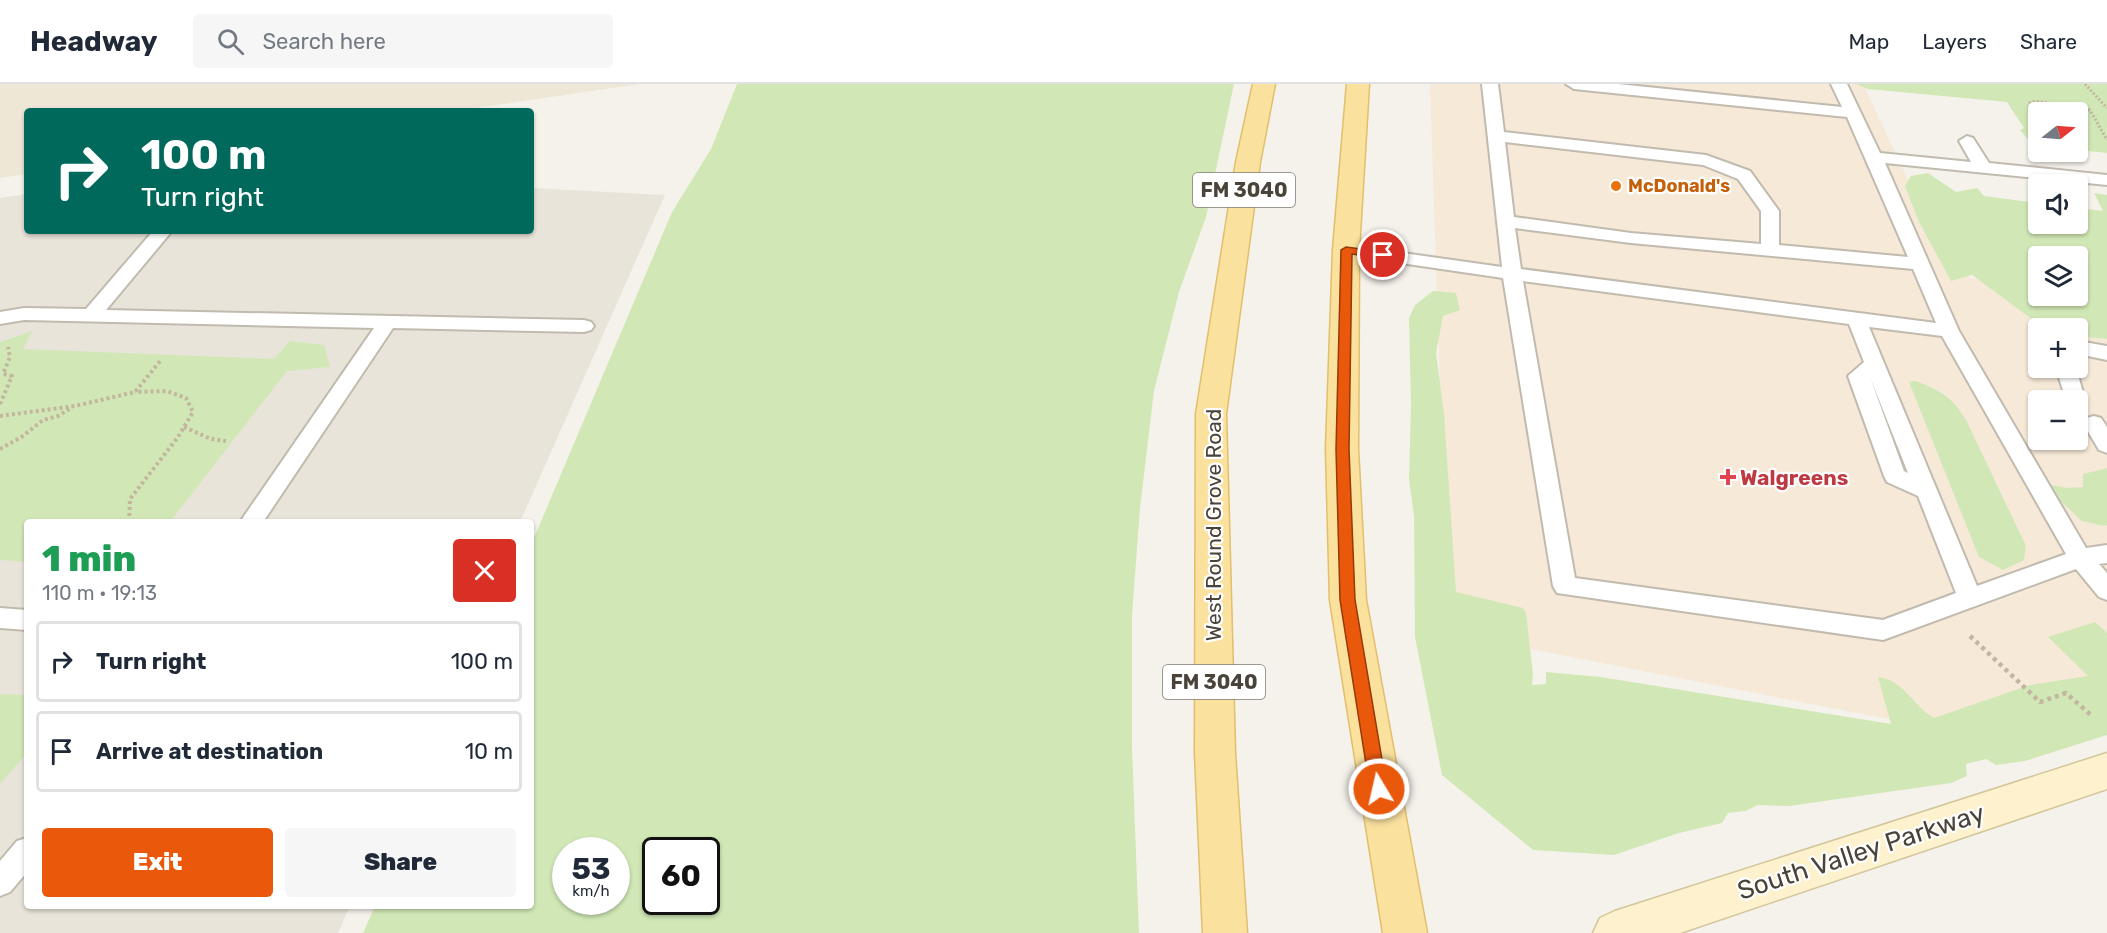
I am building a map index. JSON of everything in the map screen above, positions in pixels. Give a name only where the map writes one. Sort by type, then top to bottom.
[{"type":"main road","name":"West Round Grove Road","points":[[1225,933],[1215,753],[1211,414],[1248,162],[1264,84]]},
{"type":"main road","points":[[1358,84],[1346,250],[1342,449],[1348,600],[1405,933]]},
{"type":"main road","name":"South Valley Parkway","points":[[1615,933],[2107,771]]},
{"type":"lane","points":[[1490,84],[1512,274],[1565,586],[1883,630],[2080,558],[2107,554]]},
{"type":"lane","points":[[1574,84],[1853,113]]},
{"type":"lane","points":[[1753,84],[1759,103]]},
{"type":"lane","points":[[1839,84],[1874,157],[1948,332],[2080,558],[2107,590]]},
{"type":"lane","points":[[1496,135],[1706,160],[1744,175],[1770,211],[1770,250]]},
{"type":"lane","points":[[1967,141],[1983,167]]},
{"type":"lane","points":[[1874,157],[2107,180]]},
{"type":"lane","points":[[1505,221],[1631,238],[1920,264]]},
{"type":"lane","points":[[91,315],[160,234]]},
{"type":"lane","points":[[1346,250],[1948,332]]},
{"type":"lane","points":[[0,318],[24,314],[584,326]]},
{"type":"lane","points":[[1856,318],[1970,597]]},
{"type":"lane","points":[[253,519],[387,323]]},
{"type":"lane","points":[[2088,350],[2107,353]]},
{"type":"lane","points":[[2094,423],[2107,445]]},
{"type":"lane","points":[[0,618],[24,620]]},
{"type":"lane","points":[[0,882],[24,854]]},
{"type":"path","points":[[2085,84],[2107,108]]},
{"type":"path","points":[[2088,110],[2102,128],[2107,140]]},
{"type":"path","points":[[2102,128],[2107,129]]},
{"type":"path","points":[[0,404],[12,376],[3,374],[10,357],[8,344]]},
{"type":"path","points":[[135,392],[161,360]]},
{"type":"path","points":[[0,416],[75,406],[135,392],[167,392],[186,398],[193,412],[130,499],[129,519]]},
{"type":"path","points":[[0,449],[23,436],[44,420],[75,406]]},
{"type":"path","points":[[44,420],[48,409]]},
{"type":"path","points":[[184,427],[211,439],[226,441]]},
{"type":"path","points":[[1938,610],[1969,634],[2040,702],[2066,693],[2092,716]]},
{"type":"shaded area","points":[[0,84],[639,84],[475,108],[24,108],[24,174],[0,178]]},
{"type":"shaded area","points":[[1430,84],[1863,84],[1951,271],[2028,297],[2028,306],[2056,306],[2107,323],[2107,676],[1945,730],[1448,633]]},
{"type":"shaded area","points":[[534,188],[665,195],[521,519],[24,519],[24,909],[349,909],[338,933],[0,933],[0,198],[24,194],[24,234],[534,234]]},
{"type":"green space","points":[[737,84],[1234,84],[1206,217],[1179,292],[1154,391],[1140,508],[1132,616],[1132,747],[1139,933],[363,933],[374,909],[534,909],[534,538],[672,212],[711,149]]},
{"type":"green space","points":[[1856,84],[2107,84],[2107,153],[2088,151],[2088,102],[2028,102],[2028,139],[2020,130],[2024,128],[2007,102],[1868,89]]},
{"type":"green space","points":[[1928,173],[1956,192],[1977,188],[1984,196],[2028,202],[2028,234],[2088,234],[2088,209],[2103,211],[2094,193],[2107,195],[2107,339],[2088,337],[2088,318],[2030,318],[1972,275],[1951,281],[1919,222],[1905,186],[1911,176]]},
{"type":"green space","points":[[1433,291],[1456,293],[1460,310],[1443,316],[1436,353],[1444,414],[1456,592],[1523,608],[1526,613],[1533,674],[1532,685],[1546,684],[1546,672],[1601,677],[1891,724],[1878,677],[1887,679],[1902,688],[1934,718],[2030,685],[2088,676],[2048,637],[2095,622],[2107,633],[2107,735],[2025,761],[1996,765],[1986,759],[1966,764],[1967,776],[1951,783],[1789,806],[1758,805],[1745,811],[1728,813],[1722,823],[1679,833],[1614,855],[1533,850],[1442,775],[1415,637],[1414,516],[1409,479],[1411,405],[1409,318],[1415,305]]},
{"type":"green space","points":[[32,331],[23,349],[274,359],[290,341],[324,345],[330,367],[287,371],[172,519],[24,519],[24,562],[0,560],[0,342]]},
{"type":"green space","points":[[1916,381],[1945,395],[1966,420],[2026,546],[2024,560],[2003,570],[1979,557],[1909,382]]},
{"type":"green space","points":[[2107,468],[2107,525],[2082,521],[2051,492],[2051,485],[2067,488],[2083,487],[2083,474]]},
{"type":"green space","points":[[0,694],[24,695],[24,756],[0,784]]},
{"type":"place","name":"McDonald's","points":[[1616,186]]},
{"type":"place","name":"Walgreens","points":[[1728,477]]},
{"type":"route","points":[[1379,789],[1348,600],[1342,449],[1346,250],[1383,255]]}]
